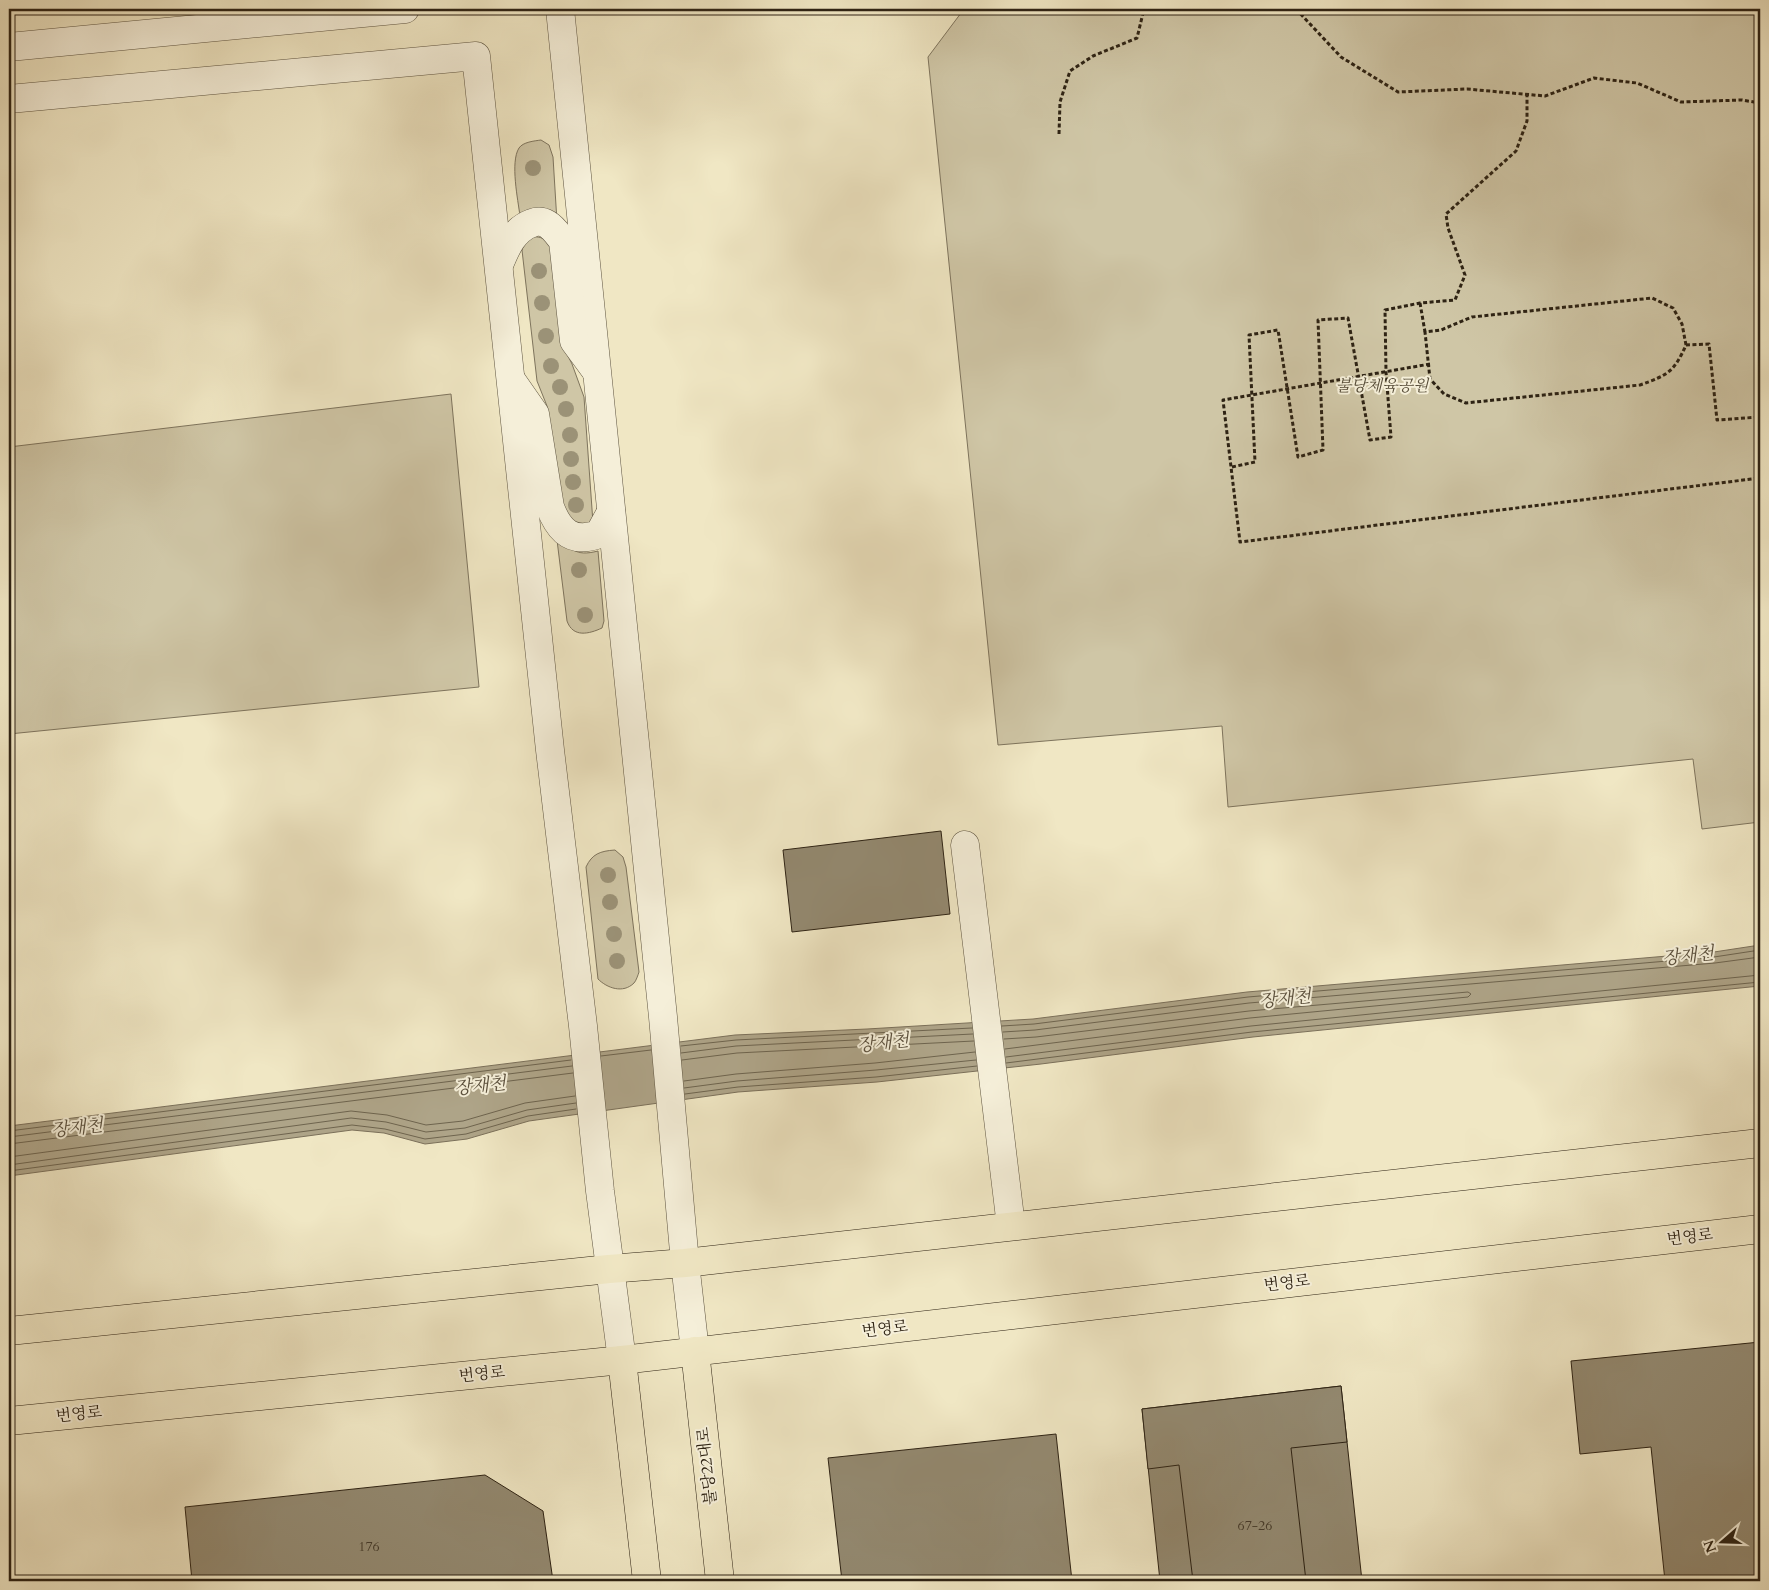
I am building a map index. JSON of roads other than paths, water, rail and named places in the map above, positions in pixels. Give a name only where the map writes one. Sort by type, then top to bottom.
[{"type":"main road","points":[[9,1331],[609,1269],[684,1263],[1760,1143]]},
{"type":"main road","name":"번영로","points":[[9,1421],[622,1360],[1760,1229]]},
{"type":"main road","name":"불당22대로","points":[[694,1351],[720,1581]]},
{"type":"main road","points":[[622,1360],[647,1581]]},
{"type":"street","points":[[9,47],[405,9]]},
{"type":"street","points":[[560,9],[694,1351]]},
{"type":"street","points":[[9,99],[476,56],[550,750],[609,1269],[622,1360]]},
{"type":"street","points":[[499,265],[516,232],[536,222],[545,222],[554,230],[563,241],[574,341],[597,372]]},
{"type":"street","points":[[511,380],[535,414],[550,506],[555,518],[566,533],[577,538],[588,538],[599,534],[611,512]]},
{"type":"street","points":[[965,845],[1011,1226]]},
{"type":"water","name":"장재천","points":[[1760,945],[1760,986],[1253,1037],[1041,1064],[877,1082],[738,1092],[529,1121],[467,1139],[425,1144],[384,1133],[352,1130],[9,1176],[9,1126],[735,1035],[1033,1019],[1247,992],[1714,952]]},
{"type":"park label","name":"불당체육공원","points":[[1382,386]]}]
